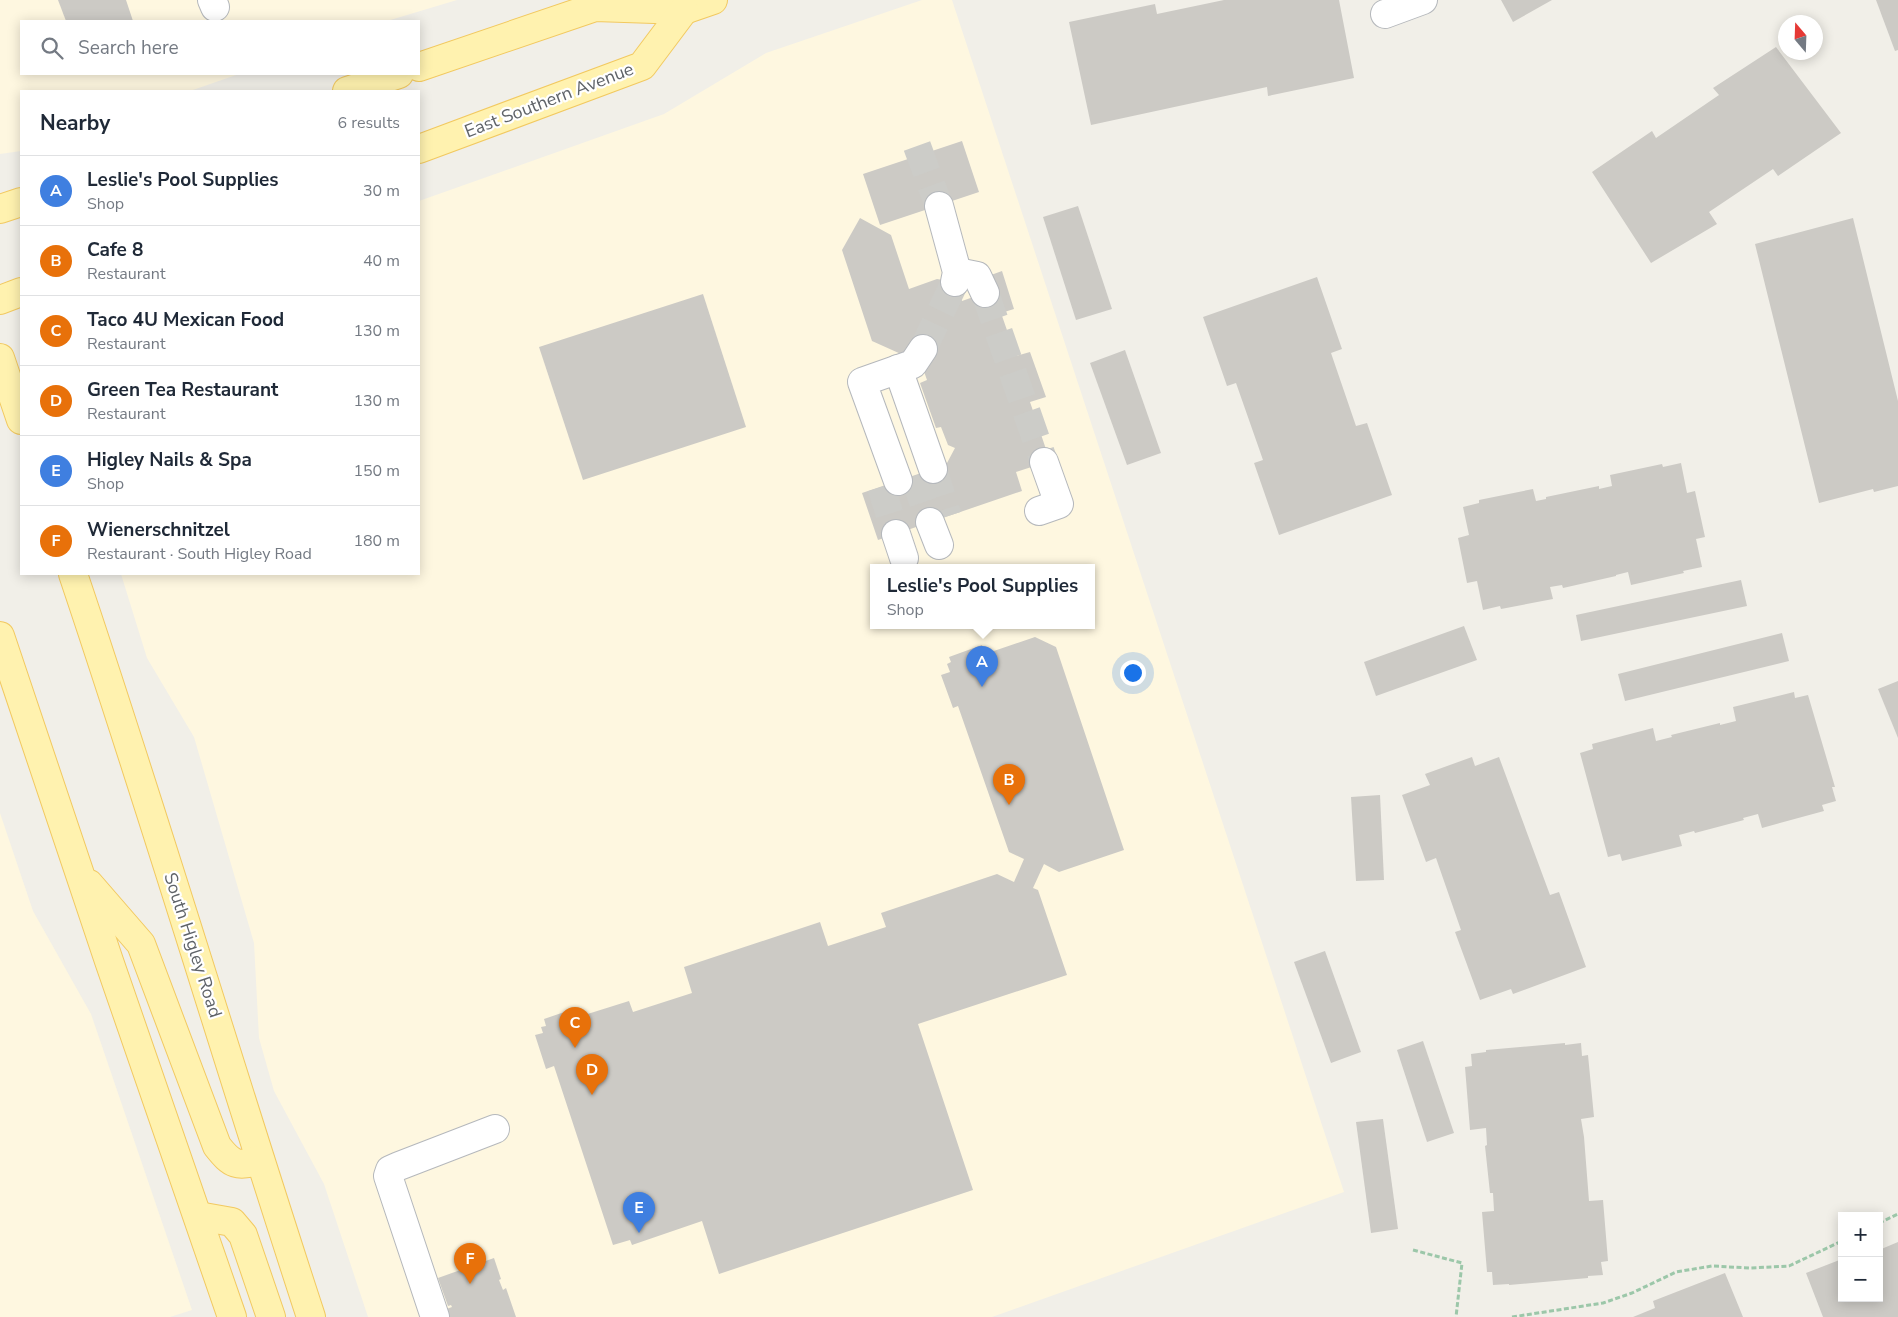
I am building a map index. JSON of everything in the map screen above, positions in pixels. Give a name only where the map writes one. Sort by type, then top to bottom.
[{"type":"main road","points":[[420,67],[595,7],[684,10],[713,0]]},
{"type":"main road","name":"East Southern Avenue","points":[[420,150],[642,66],[684,10]]},
{"type":"main road","points":[[351,90],[396,75]]},
{"type":"main road","points":[[0,209],[20,202]]},
{"type":"main road","points":[[0,300],[20,292]]},
{"type":"main road","points":[[0,358],[20,417]]},
{"type":"main road","name":"South Higley Road","points":[[73,575],[200,964],[260,1160],[311,1317]]},
{"type":"main road","points":[[0,636],[232,1317]]},
{"type":"main road","points":[[80,873],[141,944],[217,1146],[227,1159],[242,1165],[260,1160]]},
{"type":"main road","points":[[198,1216],[232,1222],[244,1235],[271,1317]]},
{"type":"lane","points":[[1385,14],[1423,0]]},
{"type":"lane","points":[[939,206],[956,277],[977,276],[985,293]]},
{"type":"lane","points":[[906,478],[862,382],[913,364],[923,349]]},
{"type":"lane","points":[[888,373],[906,478]]},
{"type":"lane","points":[[848,387],[906,478]]},
{"type":"lane","points":[[1039,511],[1059,504],[1044,462]]},
{"type":"lane","points":[[435,1317],[388,1176],[390,1170],[399,1166],[495,1129]]},
{"type":"path","points":[[1883,1221],[1898,1214]]},
{"type":"path","points":[[1512,1317],[1603,1303],[1632,1293],[1676,1272],[1712,1266],[1750,1268],[1789,1266],[1838,1243]]},
{"type":"path","points":[[1413,1250],[1462,1263],[1456,1317]]},
{"type":"shaded area","points":[[0,0],[457,0],[390,20],[20,20],[20,75],[236,75],[193,90],[20,90],[20,151],[0,154]]},
{"type":"shaded area","points":[[922,0],[952,0],[1344,1192],[992,1317],[368,1317],[324,1184],[274,1091],[259,1038],[254,943],[194,737],[147,658],[121,575],[420,575],[420,201],[664,114],[766,53]]},
{"type":"shaded area","points":[[0,813],[33,911],[91,1014],[192,1310],[170,1317],[0,1317]]},
{"type":"building","points":[[58,0],[126,0],[133,20],[66,20]]},
{"type":"building","points":[[1224,0],[1339,0],[1354,78],[1268,96],[1267,87],[1091,125],[1069,22],[1155,4],[1157,14]]},
{"type":"building","points":[[1501,0],[1552,0],[1513,22]]},
{"type":"building","points":[[1876,0],[1898,0],[1898,50],[1895,51]]},
{"type":"building","points":[[1776,47],[1778,50],[1778,60],[1786,60],[1841,133],[1778,176],[1773,169],[1709,212],[1717,224],[1651,263],[1592,172],[1652,131],[1656,138],[1719,95],[1713,88]]},
{"type":"building","points":[[962,141],[979,192],[880,225],[863,174]]},
{"type":"building","points":[[1078,206],[1112,309],[1076,320],[1043,217]]},
{"type":"building","points":[[860,218],[891,235],[909,289],[937,279],[955,282],[962,301],[996,289],[991,275],[1002,271],[1014,309],[1001,313],[1016,356],[1030,352],[1046,397],[1030,402],[1050,461],[1016,472],[1022,491],[878,540],[862,493],[936,468],[941,460],[947,463],[955,448],[948,445],[941,427],[936,428],[920,383],[927,380],[921,363],[872,341],[842,250]]},
{"type":"building","points":[[1853,218],[1898,401],[1898,486],[1874,492],[1873,489],[1819,503],[1755,244]]},
{"type":"building","points":[[1317,277],[1342,349],[1331,353],[1356,426],[1367,423],[1392,495],[1279,535],[1254,463],[1263,460],[1236,383],[1227,386],[1203,317]]},
{"type":"building","points":[[703,294],[746,427],[583,480],[539,347]]},
{"type":"building","points":[[1125,350],[1161,453],[1127,465],[1090,363]]},
{"type":"building","points":[[1681,463],[1687,493],[1695,491],[1705,537],[1696,539],[1702,567],[1631,585],[1628,572],[1563,588],[1562,585],[1550,587],[1553,599],[1501,609],[1500,606],[1483,610],[1477,581],[1467,583],[1458,538],[1469,535],[1463,507],[1479,503],[1479,500],[1533,489],[1536,501],[1546,499],[1546,497],[1599,486],[1599,489],[1612,486],[1610,475],[1662,464],[1663,467]]},
{"type":"building","points":[[1741,580],[1747,606],[1581,641],[1576,615]]},
{"type":"building","points":[[1464,626],[1477,660],[1376,696],[1364,662]]},
{"type":"building","points":[[1782,633],[1789,661],[1625,701],[1618,674]]},
{"type":"building","points":[[1035,637],[1056,647],[1124,850],[1059,872],[1044,864],[1033,888],[1038,890],[1067,975],[918,1024],[973,1190],[719,1274],[702,1221],[632,1245],[630,1240],[613,1245],[554,1066],[546,1069],[535,1035],[543,1033],[541,1027],[546,1026],[544,1019],[576,1008],[578,1017],[629,1001],[633,1012],[692,993],[684,967],[820,922],[828,946],[886,927],[881,913],[997,874],[1014,882],[1024,859],[1009,852],[958,706],[953,708],[941,675],[950,672],[947,664],[951,662],[949,657],[982,645],[985,654]]},
{"type":"building","points":[[1898,681],[1898,738],[1878,689]]},
{"type":"building","points":[[1794,692],[1795,698],[1808,695],[1835,787],[1832,787],[1836,801],[1822,805],[1824,811],[1762,828],[1758,814],[1743,818],[1744,820],[1695,833],[1694,831],[1679,835],[1682,846],[1622,861],[1620,854],[1608,857],[1580,753],[1593,749],[1592,744],[1653,728],[1656,741],[1672,737],[1671,735],[1736,721],[1733,707]]},
{"type":"building","points":[[1472,757],[1475,766],[1499,757],[1550,895],[1559,892],[1586,967],[1513,994],[1511,989],[1480,1000],[1455,932],[1461,930],[1436,858],[1426,862],[1402,795],[1430,785],[1425,774]]},
{"type":"building","points":[[1380,795],[1384,880],[1356,881],[1351,797]]},
{"type":"building","points":[[1325,951],[1361,1052],[1331,1063],[1294,962]]},
{"type":"building","points":[[1423,1041],[1454,1133],[1427,1142],[1397,1050]]},
{"type":"building","points":[[1565,1043],[1565,1045],[1581,1043],[1582,1056],[1588,1055],[1594,1117],[1581,1119],[1589,1201],[1603,1200],[1608,1261],[1601,1262],[1603,1275],[1588,1276],[1588,1278],[1493,1285],[1492,1272],[1487,1272],[1482,1212],[1494,1211],[1485,1146],[1487,1145],[1486,1128],[1470,1130],[1465,1067],[1472,1066],[1471,1054],[1486,1052],[1486,1050]]},
{"type":"building","points":[[1383,1119],[1398,1229],[1371,1233],[1356,1122]]},
{"type":"building","points":[[1898,1242],[1898,1317],[1823,1317],[1806,1273],[1838,1261],[1838,1302],[1883,1302],[1883,1248]]},
{"type":"building","points":[[494,1258],[501,1279],[499,1280],[503,1290],[506,1288],[516,1317],[443,1317],[441,1311],[452,1307],[451,1305],[448,1306],[438,1278]]},
{"type":"building","points":[[1725,1273],[1743,1317],[1633,1317],[1655,1308],[1653,1301]]},
{"type":"tunnel","points":[[917,146],[939,206]]},
{"type":"tunnel","points":[[923,349],[955,282]]},
{"type":"tunnel","points":[[985,293],[1044,462]]},
{"type":"tunnel","points":[[933,469],[948,516]]},
{"type":"tunnel","points":[[914,476],[930,522]]},
{"type":"tunnel","points":[[881,487],[896,534]]},
{"type":"place","name":"Leslie's Pool Supplies","points":[[982,687]]},
{"type":"place","name":"Cafe 8","points":[[1009,805]]},
{"type":"place","name":"Taco 4U Mexican Food","points":[[575,1048]]},
{"type":"place","name":"Green Tea Restaurant","points":[[592,1095]]},
{"type":"place","name":"Higley Nails & Spa","points":[[639,1233]]},
{"type":"place","name":"Wienerschnitzel","points":[[470,1284]]}]
